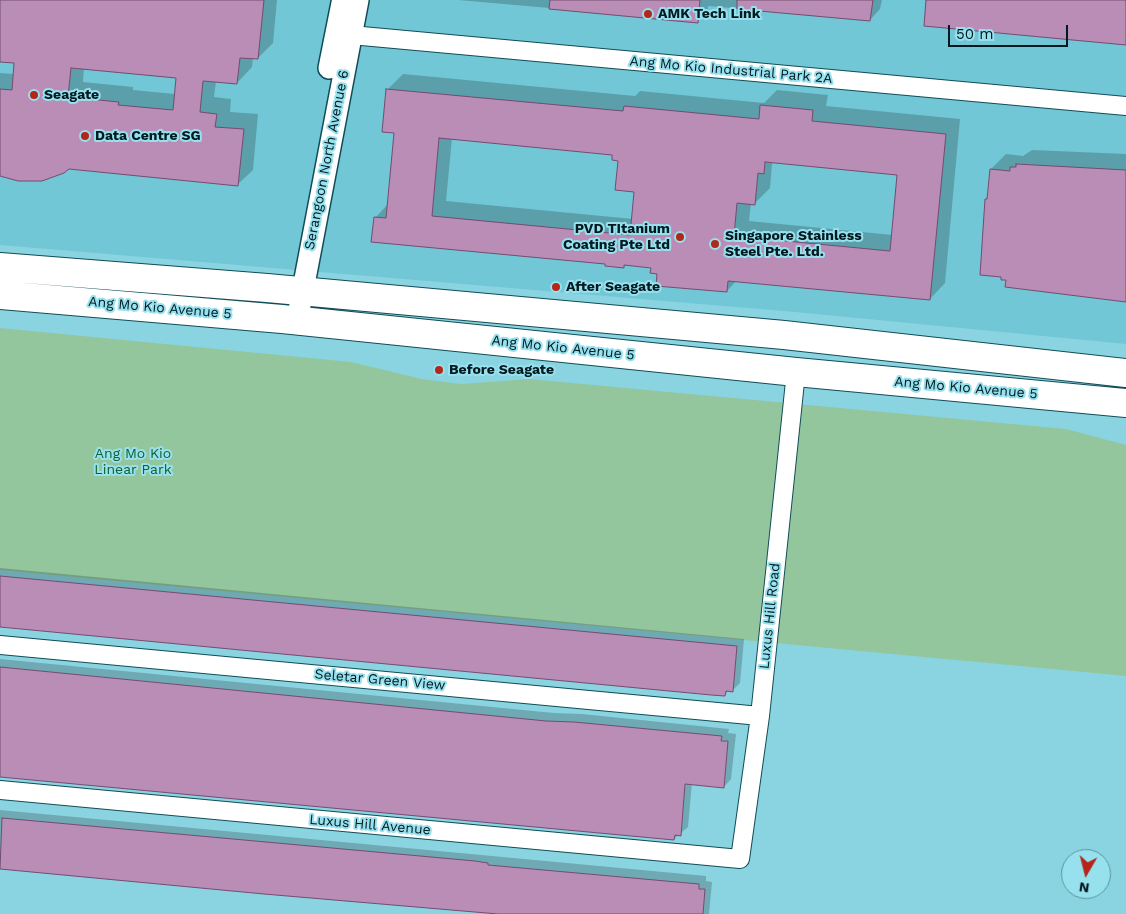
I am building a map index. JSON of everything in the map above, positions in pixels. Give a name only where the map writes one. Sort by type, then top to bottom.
[{"type":"main road","name":"Ang Mo Kio Avenue 5","points":[[0,267],[784,335],[1126,373]]},
{"type":"main road","name":"Ang Mo Kio Avenue 5","points":[[0,295],[289,320],[796,372],[1126,403]]},
{"type":"main road","points":[[927,351],[936,360],[942,371],[945,386]]},
{"type":"street","name":"Serangoon North Avenue 6","points":[[289,320],[343,34],[343,0]]},
{"type":"street","name":"Serangoon North Avenue 6","points":[[343,34],[358,0]]},
{"type":"street","name":"Ang Mo Kio Industrial Park 2A","points":[[343,34],[1126,106]]},
{"type":"street","name":"Luxus Hill Road","points":[[740,859],[760,716],[796,372]]},
{"type":"street","name":"Seletar Green View","points":[[0,645],[760,716]]},
{"type":"street","name":"Luxus Hill Avenue","points":[[0,790],[740,859]]},
{"type":"shaded area","points":[[0,0],[1126,0],[1126,344],[795,312],[0,245]]},
{"type":"green space","name":"Ang Mo Kio Linear Park","points":[[0,328],[351,362],[422,379],[461,384],[529,379],[1066,429],[1126,445],[1126,676],[0,570]]},
{"type":"building","name":"Seagate","points":[[0,0],[264,0],[258,59],[240,58],[237,84],[203,81],[200,112],[217,114],[215,127],[244,129],[238,186],[69,169],[64,173],[42,181],[18,181],[0,176],[0,89],[12,90],[14,63],[0,62]],"holes":[[[71,68],[176,78],[173,110],[118,105],[119,102],[68,97]]]},
{"type":"building","points":[[550,0],[700,0],[698,23],[549,9]]},
{"type":"building","points":[[737,0],[873,0],[870,21],[737,9]]},
{"type":"building","points":[[926,0],[1126,0],[1126,45],[924,26]]},
{"type":"building","points":[[386,89],[623,111],[624,106],[759,119],[760,105],[813,110],[812,121],[946,134],[930,300],[728,281],[727,292],[656,286],[657,274],[650,273],[651,268],[624,265],[624,268],[605,266],[605,264],[371,242],[374,217],[386,218],[394,133],[382,132]],"holes":[[[439,138],[612,155],[612,160],[618,161],[615,190],[634,192],[630,235],[432,216]],[[765,162],[897,175],[890,251],[734,236],[737,203],[755,205],[758,173],[764,174]]]},
{"type":"building","points":[[1016,164],[1126,170],[1126,302],[1005,287],[1006,280],[1001,280],[1001,277],[980,275],[985,199],[987,199],[990,169],[1010,171],[1010,167],[1016,167]]},
{"type":"building","points":[[0,576],[737,646],[733,692],[726,691],[725,696],[711,695],[0,627]]},
{"type":"building","points":[[0,667],[546,721],[722,736],[721,741],[728,741],[724,788],[685,784],[681,836],[675,835],[674,840],[0,777]]},
{"type":"building","points":[[2,818],[475,861],[488,863],[488,865],[699,884],[699,889],[705,889],[703,914],[498,914],[0,869]]},
{"type":"place","name":"AMK Tech Link","points":[[648,14]]},
{"type":"place","name":"Seagate","points":[[34,95]]},
{"type":"place","name":"Data Centre SG","points":[[85,136]]},
{"type":"place","name":"PVD TItanium Coating Pte Ltd","points":[[680,237]]},
{"type":"place","name":"Singapore Stainless Steel Pte. Ltd.","points":[[715,244]]},
{"type":"place","name":"After Seagate","points":[[556,287]]},
{"type":"place","name":"Before Seagate","points":[[439,370]]}]
